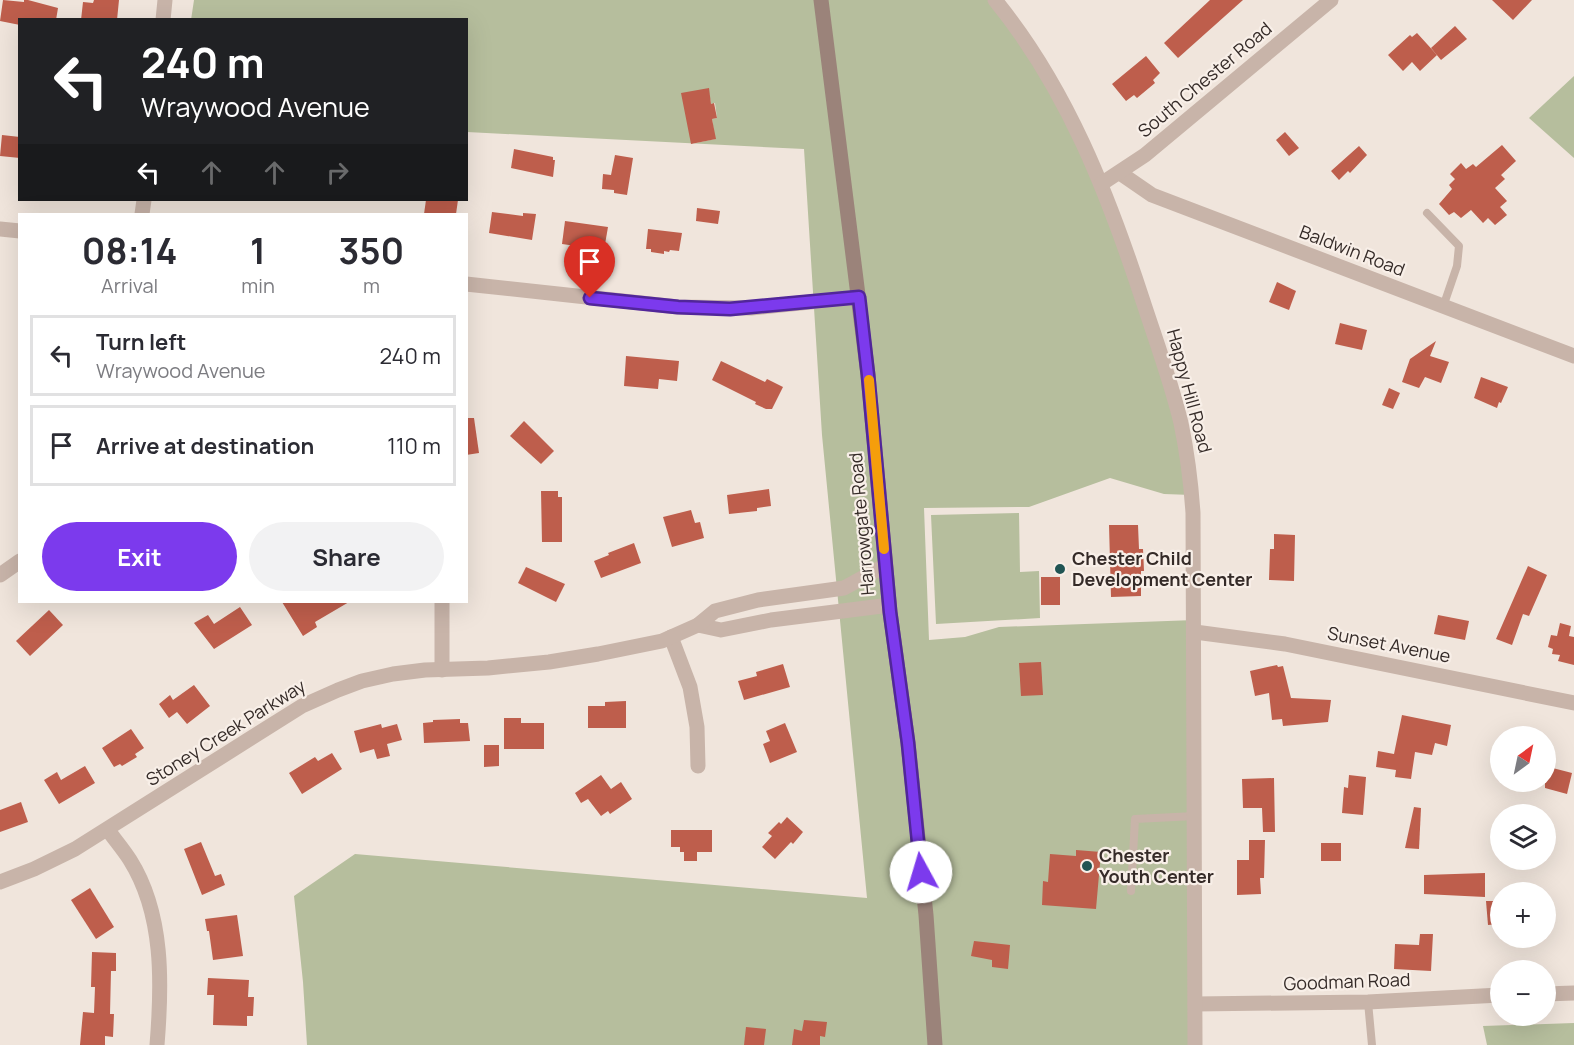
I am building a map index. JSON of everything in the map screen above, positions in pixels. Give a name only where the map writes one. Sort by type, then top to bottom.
[{"type":"main road","name":"Harrowgate Road","points":[[821,0],[868,375],[890,606],[908,743],[926,915],[935,1045]]},
{"type":"street","points":[[163,18],[165,0]]},
{"type":"street","name":"Happy Hill Road","points":[[995,0],[1030,48],[1059,94],[1084,142],[1132,266],[1181,424],[1190,477],[1193,513],[1195,1045]]},
{"type":"street","name":"South Chester Road","points":[[1101,184],[1145,155],[1330,0]]},
{"type":"street","name":"Baldwin Road","points":[[1120,173],[1152,195],[1574,356]]},
{"type":"street","points":[[0,229],[18,231]]},
{"type":"street","points":[[468,284],[678,307],[751,308],[859,297]]},
{"type":"street","points":[[0,575],[18,562]]},
{"type":"street","name":"Stoney Creek Parkway","points":[[0,882],[75,849],[302,706],[362,681],[393,674],[488,668],[598,654],[671,637],[698,625],[715,611],[758,600],[844,588],[886,565]]},
{"type":"street","points":[[442,603],[442,670]]},
{"type":"street","points":[[698,625],[721,630],[771,620],[890,606]]},
{"type":"street","name":"Sunset Avenue","points":[[1195,632],[1286,644],[1574,703]]},
{"type":"street","points":[[671,637],[690,687],[697,727],[698,766]]},
{"type":"street","points":[[108,830],[130,861],[148,904],[160,966],[161,997],[157,1045]]},
{"type":"street","points":[[1556,994],[1574,993]]},
{"type":"street","name":"Goodman Road","points":[[1195,1004],[1368,1002],[1490,996]]},
{"type":"lane","points":[[1427,213],[1459,246],[1457,266],[1443,307]]},
{"type":"lane","points":[[1131,891],[1135,819],[1195,816]]},
{"type":"lane","points":[[1368,1002],[1372,1045]]},
{"type":"green space","points":[[194,0],[995,0],[1059,94],[1169,380],[1192,495],[1164,494],[1110,478],[1029,507],[924,508],[929,640],[965,637],[999,627],[1195,620],[1196,1045],[307,1045],[294,896],[355,854],[867,898],[822,435],[804,149],[694,143],[715,139],[712,119],[717,118],[715,103],[711,104],[708,88],[691,143],[468,132],[468,18],[191,18]]},
{"type":"green space","points":[[1574,76],[1574,158],[1529,118]]},
{"type":"green space","points":[[1019,513],[1020,572],[1039,571],[1040,618],[936,624],[931,515]]},
{"type":"green space","points":[[1574,1023],[1574,1045],[1487,1045],[1483,1026],[1556,1026],[1556,1024]]},
{"type":"building","points":[[3,0],[24,2],[28,0],[58,8],[56,18],[18,18],[18,25],[0,21]]},
{"type":"building","points":[[94,0],[119,0],[117,18],[81,18],[83,2],[93,3]]},
{"type":"building","points":[[1210,0],[1243,0],[1178,58],[1164,43]]},
{"type":"building","points":[[1492,0],[1532,0],[1513,20]]},
{"type":"building","points":[[1455,26],[1467,39],[1441,60],[1431,48]]},
{"type":"building","points":[[1417,33],[1437,55],[1420,71],[1412,62],[1403,71],[1388,55],[1410,35],[1412,37]]},
{"type":"building","points":[[1146,56],[1160,73],[1153,80],[1155,83],[1137,98],[1134,95],[1126,101],[1112,84]]},
{"type":"building","points":[[709,88],[711,104],[714,103],[717,118],[712,119],[716,139],[691,144],[681,93]]},
{"type":"building","points":[[1285,132],[1299,148],[1289,156],[1276,140]]},
{"type":"building","points":[[2,135],[18,137],[18,158],[0,156]]},
{"type":"building","points":[[1502,145],[1516,161],[1501,175],[1505,179],[1495,188],[1507,201],[1500,207],[1507,215],[1495,225],[1488,218],[1483,223],[1471,210],[1461,218],[1454,212],[1449,215],[1439,204],[1452,189],[1449,185],[1455,179],[1450,174],[1461,163],[1466,169],[1473,164],[1476,167]]},
{"type":"building","points":[[1359,146],[1367,155],[1350,173],[1348,171],[1339,180],[1331,171]]},
{"type":"building","points":[[514,149],[553,157],[555,160],[553,177],[511,168]]},
{"type":"building","points":[[615,155],[633,158],[627,195],[614,193],[614,190],[602,189],[603,174],[611,175]]},
{"type":"building","points":[[426,201],[458,201],[456,213],[424,213]]},
{"type":"building","points":[[697,208],[720,211],[718,224],[696,221]]},
{"type":"building","points":[[492,212],[523,216],[523,213],[536,214],[532,240],[489,233]]},
{"type":"building","points":[[565,221],[608,227],[604,250],[562,244]]},
{"type":"building","points":[[648,229],[682,233],[679,251],[664,251],[664,254],[646,249]]},
{"type":"building","points":[[1277,282],[1296,291],[1289,310],[1269,302]]},
{"type":"building","points":[[1340,323],[1367,330],[1362,350],[1335,344]]},
{"type":"building","points":[[1436,341],[1430,356],[1449,362],[1441,383],[1425,377],[1419,388],[1402,382],[1410,359]]},
{"type":"building","points":[[626,356],[679,361],[677,381],[659,379],[658,389],[624,386]]},
{"type":"building","points":[[721,361],[765,382],[767,379],[783,387],[772,409],[755,404],[756,402],[712,380]]},
{"type":"building","points":[[1481,377],[1508,387],[1497,408],[1474,398]]},
{"type":"building","points":[[1389,388],[1400,393],[1393,409],[1382,405]]},
{"type":"building","points":[[468,418],[474,418],[479,453],[468,455]]},
{"type":"building","points":[[524,421],[554,451],[541,464],[510,436]]},
{"type":"building","points":[[769,489],[771,506],[757,508],[757,511],[729,514],[727,495]]},
{"type":"building","points":[[541,491],[558,491],[558,497],[562,497],[562,542],[542,542]]},
{"type":"building","points":[[691,510],[695,523],[700,522],[704,538],[672,547],[663,517]]},
{"type":"building","name":"Chester Child Development Center","points":[[1109,525],[1138,525],[1139,549],[1143,549],[1144,571],[1141,571],[1141,596],[1111,597]]},
{"type":"building","points":[[1274,534],[1295,535],[1294,581],[1269,580],[1270,549],[1274,549]]},
{"type":"building","points":[[634,543],[641,563],[601,578],[594,561]]},
{"type":"building","points":[[1528,566],[1547,575],[1529,616],[1523,614],[1512,645],[1496,639]]},
{"type":"building","points":[[526,567],[565,584],[556,602],[518,583]]},
{"type":"building","points":[[1041,577],[1060,577],[1060,605],[1041,605]]},
{"type":"building","points":[[283,603],[347,603],[315,622],[317,627],[303,636]]},
{"type":"building","points":[[240,607],[252,625],[214,649],[194,623],[208,615],[214,624]]},
{"type":"building","points":[[49,610],[63,625],[30,656],[16,641]]},
{"type":"building","points":[[1438,615],[1469,621],[1465,640],[1434,634]]},
{"type":"building","points":[[1560,623],[1571,626],[1569,636],[1574,637],[1574,665],[1558,661],[1560,655],[1552,654],[1553,649],[1548,647],[1551,635],[1557,636]]},
{"type":"building","points":[[1041,662],[1043,695],[1021,696],[1019,663]]},
{"type":"building","points":[[783,664],[790,687],[744,700],[738,681],[757,676],[756,672]]},
{"type":"building","points":[[1277,665],[1278,667],[1283,666],[1291,698],[1331,700],[1328,722],[1283,726],[1282,719],[1272,720],[1269,693],[1255,696],[1250,671]]},
{"type":"building","points":[[194,685],[210,706],[187,724],[177,712],[169,718],[159,704],[170,695],[173,700]]},
{"type":"building","points":[[626,701],[626,728],[588,728],[588,706],[605,706],[605,702]]},
{"type":"building","points":[[1402,715],[1451,725],[1447,746],[1435,743],[1432,755],[1415,752],[1411,779],[1395,777],[1396,770],[1376,767],[1378,751],[1394,754]]},
{"type":"building","points":[[504,718],[521,718],[521,723],[544,723],[544,749],[504,749]]},
{"type":"building","points":[[460,719],[460,723],[468,723],[470,741],[424,743],[423,723],[433,722],[433,720]]},
{"type":"building","points":[[785,723],[797,752],[770,763],[763,744],[770,741],[766,731]]},
{"type":"building","points":[[381,724],[382,728],[397,724],[402,740],[387,744],[390,756],[377,759],[374,749],[360,753],[354,731]]},
{"type":"building","points":[[131,729],[144,748],[135,754],[137,757],[122,766],[120,764],[114,767],[102,748]]},
{"type":"building","points":[[484,745],[499,745],[499,766],[484,767]]},
{"type":"building","points":[[332,753],[342,769],[302,794],[289,773],[315,757],[318,761]]},
{"type":"building","points":[[85,766],[95,783],[59,804],[44,780],[57,772],[61,780]]},
{"type":"building","points":[[1556,769],[1572,773],[1567,794],[1556,791]]},
{"type":"building","points":[[601,775],[611,789],[621,782],[632,799],[610,814],[608,811],[601,816],[588,799],[581,803],[575,793]]},
{"type":"building","points":[[1349,775],[1366,777],[1363,815],[1342,813],[1344,787],[1348,788]]},
{"type":"building","points":[[1274,778],[1275,832],[1263,832],[1262,808],[1243,808],[1242,779]]},
{"type":"building","points":[[21,802],[28,822],[0,832],[0,810]]},
{"type":"building","points":[[1414,807],[1421,808],[1419,849],[1405,848]]},
{"type":"building","points":[[787,817],[803,832],[775,859],[762,847],[772,836],[768,833]]},
{"type":"building","points":[[671,830],[712,830],[712,852],[697,852],[697,861],[684,861],[684,852],[680,852],[680,847],[671,847]]},
{"type":"building","points":[[1249,840],[1265,840],[1264,878],[1260,878],[1261,894],[1237,895],[1237,860],[1249,860]]},
{"type":"building","points":[[201,842],[215,876],[221,874],[225,885],[202,895],[184,849]]},
{"type":"building","points":[[1321,843],[1341,843],[1341,861],[1321,861]]},
{"type":"building","name":"Chester Youth Center","points":[[1076,850],[1101,852],[1096,909],[1042,905],[1043,881],[1048,882],[1050,854],[1076,856]]},
{"type":"building","points":[[1485,873],[1485,897],[1424,894],[1424,875]]},
{"type":"building","points":[[90,888],[114,927],[96,939],[71,900]]},
{"type":"building","points":[[1486,901],[1490,901],[1490,925],[1488,925]]},
{"type":"building","points":[[237,915],[243,956],[213,960],[205,919]]},
{"type":"building","points":[[1420,934],[1433,934],[1431,971],[1394,969],[1395,944],[1419,945]]},
{"type":"building","points":[[974,941],[1010,945],[1008,969],[992,967],[992,960],[971,956]]},
{"type":"building","points":[[92,952],[116,953],[116,971],[111,971],[110,1014],[114,1014],[113,1037],[105,1036],[105,1045],[80,1045],[83,1012],[94,1013],[95,987],[91,987]]},
{"type":"building","points":[[208,978],[249,980],[248,997],[254,997],[253,1016],[247,1016],[247,1026],[213,1025],[214,995],[207,995]]},
{"type":"building","points":[[804,1020],[827,1022],[825,1037],[820,1036],[820,1045],[792,1045],[794,1029],[802,1031]]},
{"type":"building","points":[[746,1027],[766,1029],[764,1045],[744,1045]]},
{"type":"slow traffic","points":[[869,380],[884,549]]},
{"type":"place","name":"Chester Child Development Center","points":[[1060,569]]},
{"type":"place","name":"Chester Youth Center","points":[[1087,866]]},
{"type":"route","points":[[590,298],[678,307],[730,309],[859,297],[890,612],[908,743],[921,872]]}]
